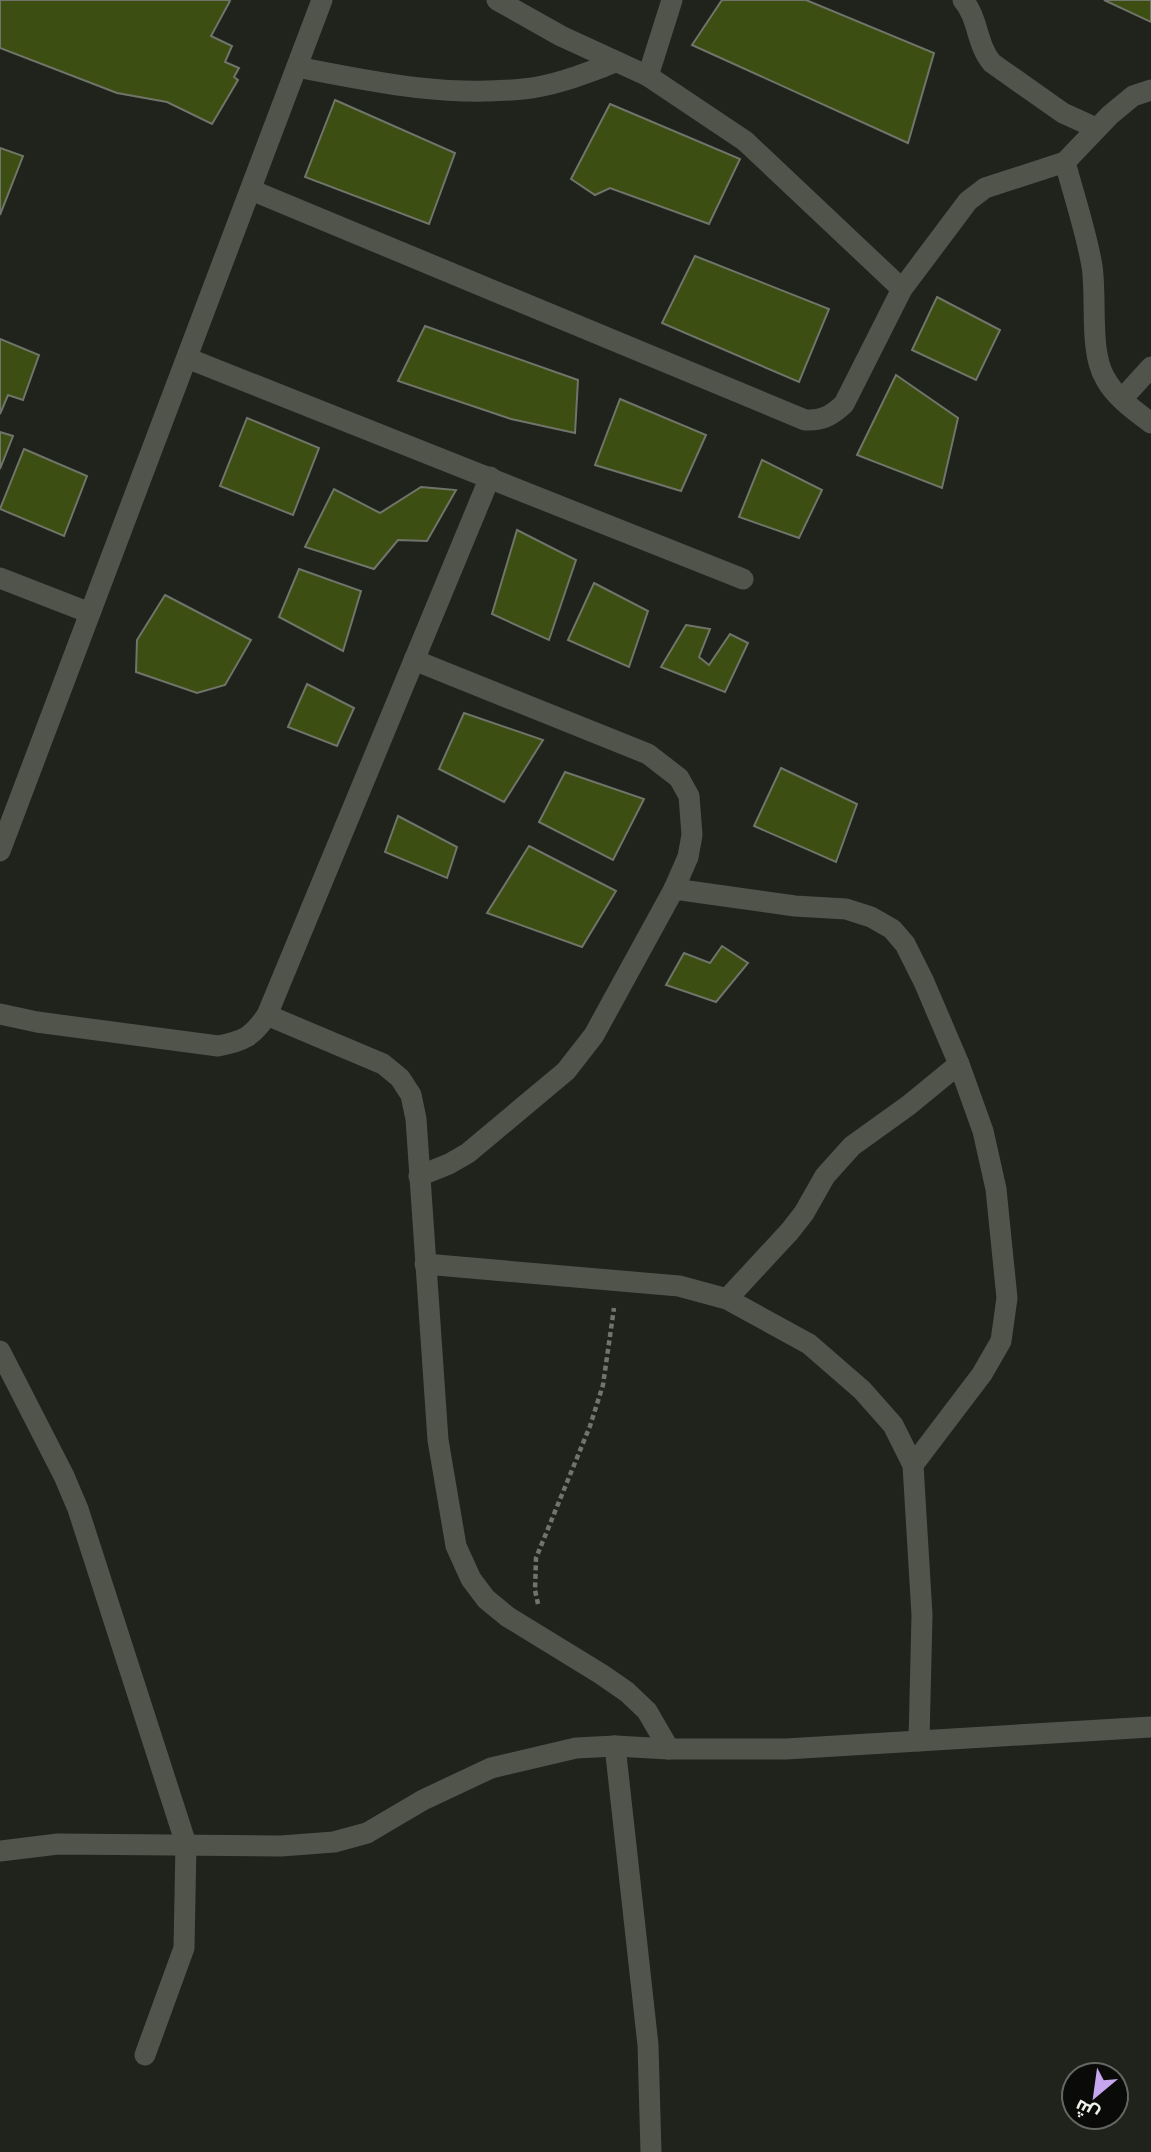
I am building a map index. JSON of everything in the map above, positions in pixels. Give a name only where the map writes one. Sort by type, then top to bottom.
[{"type":"street","points":[[0,851],[323,0]]},
{"type":"street","points":[[497,0],[561,36],[648,76],[745,141],[902,289]]},
{"type":"street","points":[[648,76],[672,0]]},
{"type":"street","points":[[973,4],[984,53],[992,63],[1063,113],[1096,128]]},
{"type":"street","points":[[297,67],[404,88],[457,92],[524,89],[554,83],[616,62]]},
{"type":"street","points":[[251,190],[805,420],[819,420],[833,415],[844,404],[902,289],[968,201],[985,188],[1065,162],[1096,128],[1133,96],[1151,90]]},
{"type":"street","points":[[1065,162],[1091,264],[1095,291],[1096,357],[1105,378],[1122,399],[1151,423]]},
{"type":"street","points":[[187,358],[743,579]]},
{"type":"street","points":[[1122,399],[1151,368]]},
{"type":"street","points":[[0,1014],[37,1022],[218,1046],[239,1042],[256,1032],[267,1015],[489,477]]},
{"type":"street","points":[[0,578],[90,612]]},
{"type":"street","points":[[414,660],[648,754],[679,778],[689,796],[692,835],[688,857],[674,889],[594,1035],[566,1071],[468,1153],[419,1176]]},
{"type":"street","points":[[674,889],[795,906],[846,909],[871,917],[892,929],[905,944],[924,982],[959,1064],[983,1131],[996,1189],[1007,1298],[1001,1341],[982,1374],[912,1465]]},
{"type":"street","points":[[267,1015],[383,1064],[400,1078],[411,1095],[438,1440],[456,1546],[471,1579],[486,1599],[508,1617],[627,1692],[647,1711],[669,1749]]},
{"type":"street","points":[[727,1299],[790,1231],[804,1213],[825,1176],[852,1146],[909,1105],[959,1064]]},
{"type":"street","points":[[425,1264],[679,1286],[727,1299],[809,1344],[862,1390],[894,1425],[912,1465],[922,1615],[919,1741]]},
{"type":"street","points":[[0,1351],[78,1509],[186,1844],[184,1948],[145,2055]]},
{"type":"street","points":[[0,1851],[58,1844],[281,1846],[334,1842],[367,1833],[433,1795],[491,1768],[576,1748],[615,1746],[786,1749],[1151,1727]]},
{"type":"street","points":[[615,1746],[648,2045],[652,2152]]},
{"type":"path","points":[[548,1642],[535,1590],[536,1558],[590,1426],[603,1385],[618,1281]]},
{"type":"building","points":[[0,0],[228,0],[230,1],[211,36],[232,46],[225,62],[239,68],[234,77],[238,80],[212,124],[167,102],[117,93],[0,48]]},
{"type":"building","points":[[722,0],[806,0],[934,53],[908,143],[692,45]]},
{"type":"building","points":[[1104,0],[1151,0],[1151,22]]},
{"type":"building","points":[[335,100],[455,153],[429,224],[305,177]]},
{"type":"building","points":[[610,104],[740,159],[709,224],[610,188],[595,195],[571,179]]},
{"type":"building","points":[[0,148],[23,156],[0,215]]},
{"type":"building","points":[[695,256],[829,309],[799,382],[662,323]]},
{"type":"building","points":[[937,297],[1000,330],[976,380],[912,350]]},
{"type":"building","points":[[425,326],[578,380],[575,433],[511,419],[398,381]]},
{"type":"building","points":[[0,339],[39,355],[23,400],[8,395],[0,414]]},
{"type":"building","points":[[896,375],[958,418],[942,488],[857,455]]},
{"type":"building","points":[[620,399],[706,435],[681,491],[595,465]]},
{"type":"building","points":[[247,418],[319,448],[293,515],[220,486]]},
{"type":"building","points":[[0,432],[13,436],[0,469]]},
{"type":"building","points":[[24,449],[87,476],[64,536],[0,509]]},
{"type":"building","points":[[762,460],[822,490],[799,538],[739,517]]},
{"type":"building","points":[[421,487],[456,490],[427,541],[398,540],[374,569],[305,547],[334,489],[380,513]]},
{"type":"building","points":[[517,530],[576,560],[549,640],[492,614]]},
{"type":"building","points":[[299,569],[361,591],[343,651],[279,617]]},
{"type":"building","points":[[594,583],[648,611],[629,667],[568,640]]},
{"type":"building","points":[[165,595],[251,640],[225,685],[197,693],[136,672],[137,640]]},
{"type":"building","points":[[686,625],[710,629],[699,657],[709,665],[730,634],[748,643],[725,692],[661,667]]},
{"type":"building","points":[[307,684],[354,708],[337,746],[288,727]]},
{"type":"building","points":[[464,713],[543,740],[504,802],[439,769]]},
{"type":"building","points":[[781,768],[857,804],[836,862],[754,826]]},
{"type":"building","points":[[565,772],[644,799],[613,860],[539,822]]},
{"type":"building","points":[[398,816],[457,847],[447,878],[385,852]]},
{"type":"building","points":[[529,846],[616,891],[582,947],[487,913]]},
{"type":"building","points":[[722,946],[748,963],[716,1002],[666,985],[684,953],[710,963]]}]
